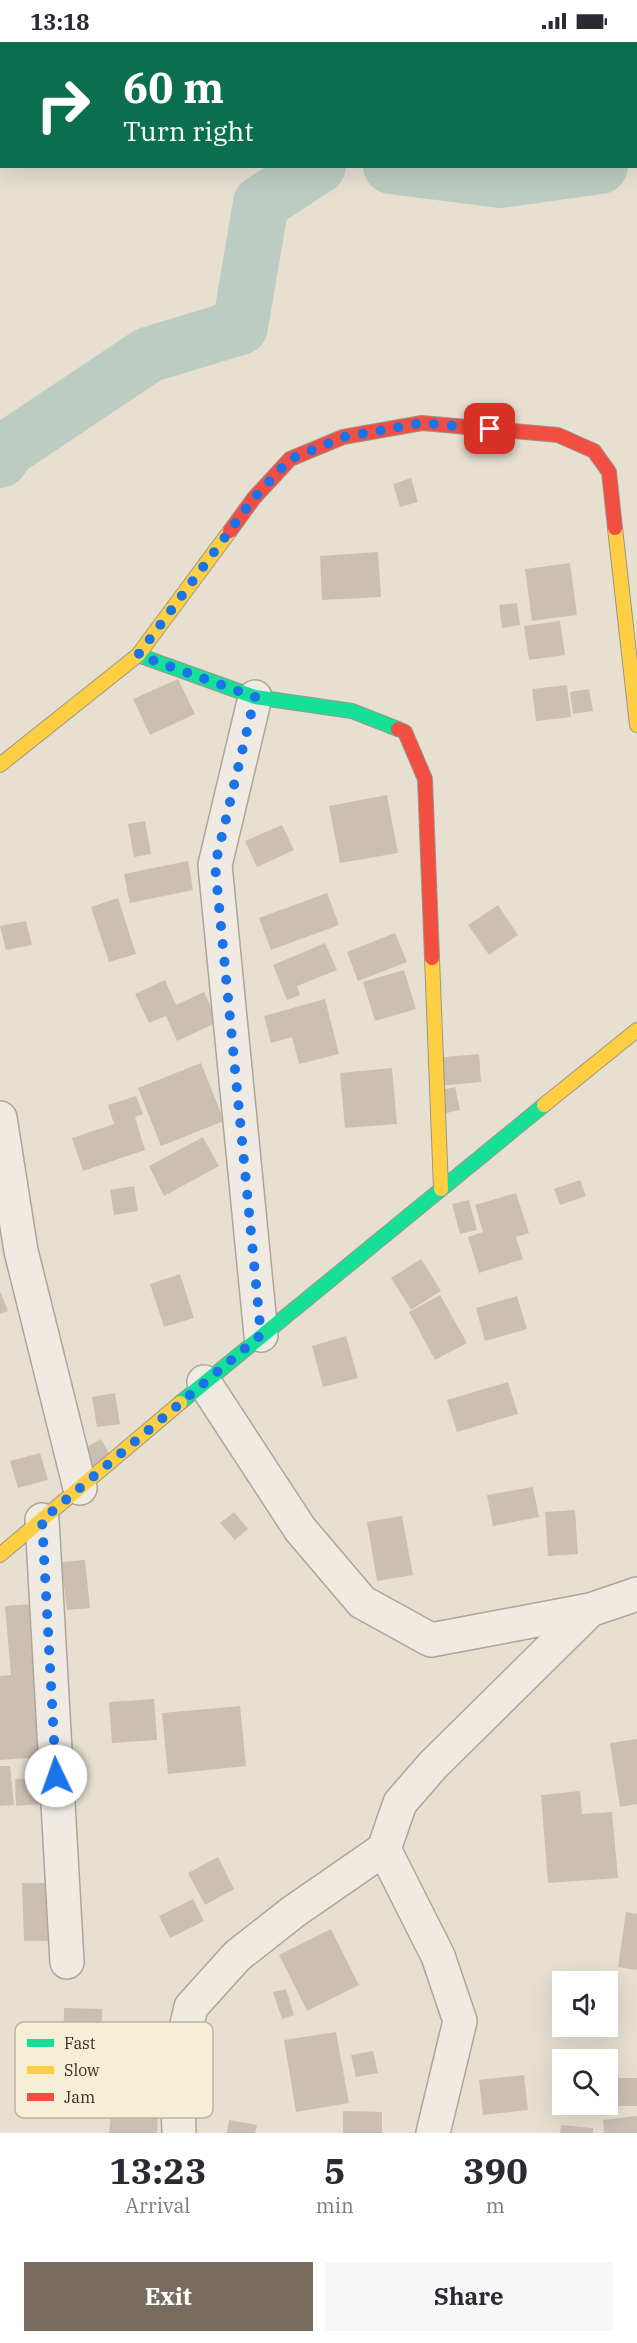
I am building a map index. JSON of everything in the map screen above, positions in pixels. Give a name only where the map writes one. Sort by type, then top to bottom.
[{"type":"street","points":[[0,765],[138,655],[254,498],[290,459],[344,437],[422,423],[558,435],[594,451],[609,472],[637,724]]},
{"type":"street","points":[[138,655],[255,697],[352,711],[405,732],[425,779],[441,1189]]},
{"type":"street","points":[[255,697],[215,865],[261,1335]]},
{"type":"street","points":[[0,1556],[204,1382],[637,1030]]},
{"type":"street","points":[[0,1118],[21,1251],[80,1488]]},
{"type":"street","points":[[204,1382],[300,1529],[362,1602],[431,1640],[590,1610],[637,1594]]},
{"type":"street","points":[[42,1520],[67,1962]]},
{"type":"street","points":[[188,2022],[191,2007],[237,1956],[292,1912],[384,1849],[400,1803],[433,1765],[590,1610]]},
{"type":"street","points":[[384,1849],[438,1956],[460,2021],[432,2133]]},
{"type":"street","points":[[179,2118],[179,2133]]},
{"type":"building","points":[[411,478],[418,502],[400,507],[393,484]]},
{"type":"building","points":[[378,552],[381,597],[322,600],[320,556]]},
{"type":"building","points":[[570,563],[577,615],[532,621],[525,569]]},
{"type":"building","points":[[517,603],[520,625],[502,628],[499,605]]},
{"type":"building","points":[[560,621],[565,655],[529,660],[524,626]]},
{"type":"building","points":[[178,679],[195,714],[150,735],[133,699]]},
{"type":"building","points":[[567,685],[571,717],[536,721],[532,689]]},
{"type":"building","points":[[589,689],[593,711],[573,714],[570,692]]},
{"type":"building","points":[[387,795],[398,853],[340,863],[329,806]]},
{"type":"building","points":[[145,821],[151,854],[134,857],[128,824]]},
{"type":"building","points":[[282,825],[294,850],[257,867],[245,841]]},
{"type":"building","points":[[188,861],[193,890],[130,903],[124,874]]},
{"type":"building","points":[[327,893],[339,925],[271,950],[259,918]]},
{"type":"building","points":[[118,898],[136,954],[109,962],[91,907]]},
{"type":"building","points":[[498,905],[518,935],[489,955],[468,925]]},
{"type":"building","points":[[26,921],[32,945],[6,950],[0,926]]},
{"type":"building","points":[[395,933],[407,962],[358,981],[347,952]]},
{"type":"building","points":[[325,943],[337,970],[297,986],[300,995],[287,1000],[273,965]]},
{"type":"building","points":[[404,970],[416,1009],[375,1021],[363,982]]},
{"type":"building","points":[[165,980],[176,1005],[204,992],[218,1022],[177,1041],[166,1016],[149,1023],[135,994]]},
{"type":"building","points":[[325,999],[339,1054],[299,1064],[292,1037],[271,1043],[264,1016]]},
{"type":"building","points":[[479,1054],[481,1082],[436,1086],[433,1058]]},
{"type":"building","points":[[201,1063],[224,1121],[161,1146],[138,1088]]},
{"type":"building","points":[[392,1068],[397,1124],[345,1128],[340,1073]]},
{"type":"building","points":[[455,1087],[460,1110],[442,1114],[437,1091]]},
{"type":"building","points":[[136,1096],[143,1114],[135,1117],[145,1150],[83,1171],[72,1138],[114,1124],[108,1105]]},
{"type":"building","points":[[203,1137],[219,1166],[164,1196],[149,1166]]},
{"type":"building","points":[[580,1180],[586,1196],[560,1205],[554,1189]]},
{"type":"building","points":[[134,1186],[138,1211],[114,1215],[110,1190]]},
{"type":"building","points":[[516,1193],[529,1233],[516,1237],[523,1259],[479,1273],[468,1237],[483,1232],[475,1205]]},
{"type":"building","points":[[469,1200],[477,1230],[460,1234],[452,1204]]},
{"type":"building","points":[[421,1259],[441,1291],[411,1310],[391,1278]]},
{"type":"building","points":[[180,1274],[194,1318],[164,1327],[150,1284]]},
{"type":"building","points":[[0,1291],[8,1311],[0,1314]]},
{"type":"building","points":[[440,1295],[467,1343],[435,1360],[409,1312]]},
{"type":"building","points":[[517,1296],[527,1329],[485,1341],[476,1308]]},
{"type":"building","points":[[346,1336],[358,1378],[323,1387],[312,1346]]},
{"type":"building","points":[[508,1382],[518,1414],[457,1432],[447,1400]]},
{"type":"building","points":[[115,1393],[120,1424],[97,1427],[92,1397]]},
{"type":"building","points":[[101,1439],[112,1459],[83,1474],[73,1455]]},
{"type":"building","points":[[40,1453],[48,1480],[18,1488],[10,1461]]},
{"type":"building","points":[[533,1487],[539,1517],[493,1526],[487,1495]]},
{"type":"building","points":[[575,1510],[578,1554],[548,1556],[545,1512]]},
{"type":"building","points":[[234,1512],[248,1529],[235,1540],[220,1523]]},
{"type":"building","points":[[402,1516],[413,1575],[377,1581],[367,1522]]},
{"type":"building","points":[[85,1560],[90,1608],[67,1610],[61,1562]]},
{"type":"building","points":[[32,1604],[44,1757],[0,1760],[0,1676],[11,1675],[5,1606]]},
{"type":"building","points":[[154,1699],[157,1740],[112,1743],[109,1702]]},
{"type":"building","points":[[240,1706],[246,1766],[168,1774],[162,1713]]},
{"type":"building","points":[[637,1739],[637,1804],[620,1807],[610,1743]]},
{"type":"building","points":[[0,1766],[10,1766],[14,1805],[0,1806]]},
{"type":"building","points":[[41,1778],[43,1804],[16,1806],[15,1779]]},
{"type":"building","points":[[580,1791],[582,1814],[612,1812],[618,1878],[548,1883],[541,1795]]},
{"type":"building","points":[[218,1857],[234,1889],[205,1905],[188,1873]]},
{"type":"building","points":[[22,1883],[51,1883],[52,1941],[24,1941]]},
{"type":"building","points":[[193,1899],[204,1921],[170,1938],[159,1916]]},
{"type":"building","points":[[626,1912],[637,1914],[637,1970],[618,1967]]},
{"type":"building","points":[[331,1929],[359,1985],[307,2011],[279,1955]]},
{"type":"building","points":[[286,1989],[294,2015],[282,2019],[273,1992]]},
{"type":"building","points":[[64,2008],[102,2009],[102,2022],[64,2022]]},
{"type":"building","points":[[336,2032],[349,2103],[296,2112],[284,2040]]},
{"type":"building","points":[[373,2051],[378,2073],[356,2077],[351,2055]]},
{"type":"building","points":[[524,2075],[528,2110],[483,2115],[479,2080]]},
{"type":"building","points":[[618,2078],[637,2078],[637,2106],[618,2106]]},
{"type":"building","points":[[343,2111],[382,2112],[382,2133],[343,2133]]},
{"type":"building","points":[[637,2116],[637,2133],[604,2133],[603,2120]]},
{"type":"building","points":[[110,2118],[158,2118],[157,2133],[109,2133]]},
{"type":"building","points":[[229,2120],[257,2125],[255,2133],[227,2133]]},
{"type":"building","points":[[561,2125],[593,2128],[593,2133],[560,2133]]},
{"type":"waterway","points":[[0,460],[9,448],[148,355],[240,327],[261,203],[315,168]]},
{"type":"waterway","points":[[407,168],[500,180],[586,168]]},
{"type":"traffic: fast","points":[[138,655],[255,697],[352,711],[398,729]]},
{"type":"traffic: fast","points":[[180,1403],[544,1105]]},
{"type":"traffic: slow","points":[[615,528],[637,725]]},
{"type":"traffic: slow","points":[[0,765],[138,655],[230,531]]},
{"type":"traffic: slow","points":[[432,958],[441,1189]]},
{"type":"traffic: slow","points":[[544,1105],[637,1030]]},
{"type":"traffic: slow","points":[[0,1555],[180,1403]]},
{"type":"traffic: jam","points":[[230,531],[254,498],[290,459],[343,437],[422,423],[558,435],[594,451],[609,472],[615,528]]},
{"type":"traffic: jam","points":[[398,729],[405,732],[425,779],[432,958]]},
{"type":"route","points":[[56,1776],[42,1520],[261,1335],[215,865],[255,697],[138,655],[254,498],[290,459],[344,437],[422,423],[490,429]]}]
